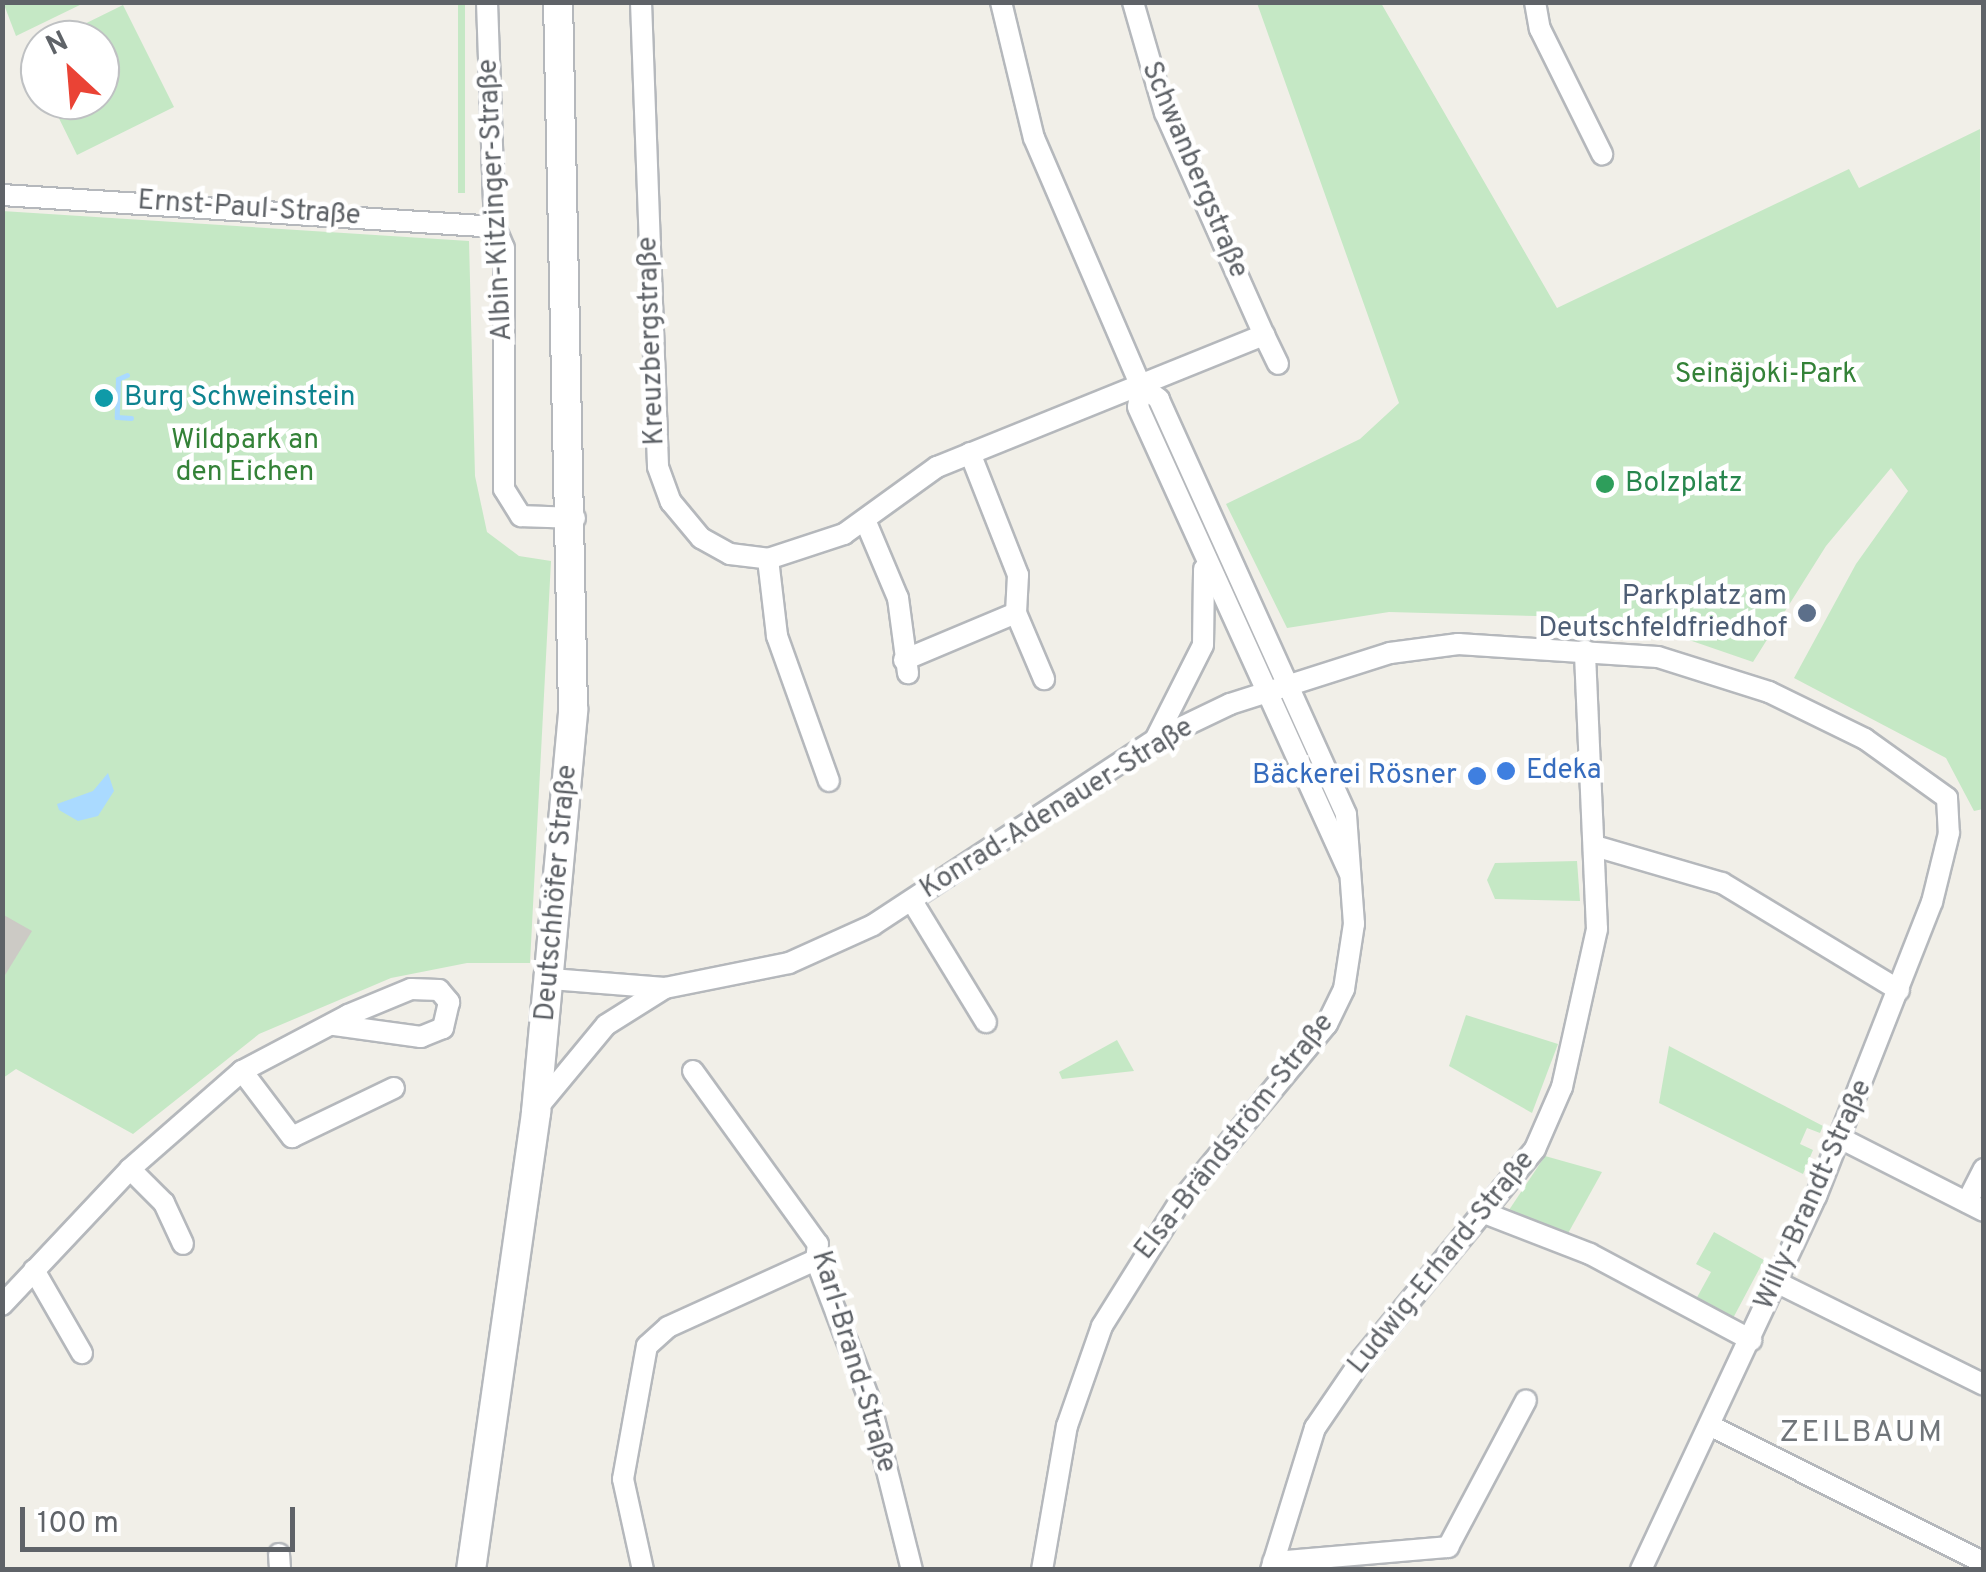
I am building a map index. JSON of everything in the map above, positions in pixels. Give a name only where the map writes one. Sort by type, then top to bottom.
[{"type":"main road","name":"Deutschhöfer Straße","points":[[471,1570],[536,1112],[573,710],[575,518],[558,2]]},
{"type":"street","name":"Albin-Kitzinger-Straße","points":[[487,2],[495,227],[504,248],[508,500],[530,520],[575,518]]},
{"type":"street","name":"Kreuzbergstraße","points":[[641,2],[658,467],[671,502],[701,538],[730,554],[768,559],[824,545],[865,520],[919,477],[1141,386]]},
{"type":"street","points":[[1001,2],[1034,138],[1141,386],[1264,334]]},
{"type":"street","name":"Schwanbergstraße","points":[[1134,2],[1165,113],[1278,364]]},
{"type":"street","points":[[1536,2],[1540,29],[1602,154]]},
{"type":"street","name":"Ernst-Paul-Straße","points":[[2,195],[495,227]]},
{"type":"street","name":"Elsa-Brändström-Straße","points":[[1042,1570],[1067,1426],[1102,1326],[1179,1203],[1327,1024],[1352,950],[1349,872],[1346,814],[1159,399],[1141,386],[1138,407],[1349,872]]},
{"type":"street","points":[[970,453],[1018,574],[1016,613],[1044,679]]},
{"type":"street","points":[[865,520],[898,598],[906,666],[1016,613]]},
{"type":"street","points":[[1155,740],[1204,645],[1201,546]]},
{"type":"street","points":[[768,559],[777,636],[829,780]]},
{"type":"street","name":"Konrad-Adenauer-Straße","points":[[551,979],[665,988],[789,964],[912,901],[1155,740],[1265,692],[1424,647],[1585,650],[1658,657],[1769,692],[1894,755],[1938,785],[1950,808]]},
{"type":"street","name":"Ludwig-Erhard-Straße","points":[[1272,1566],[1316,1428],[1362,1359],[1487,1214],[1535,1148],[1574,1050],[1597,929],[1598,847],[1585,650]]},
{"type":"street","name":"Willy-Brandt-Straße","points":[[1641,1569],[1751,1340],[1840,1138],[1932,902],[1950,808]]},
{"type":"street","points":[[1598,847],[1722,883],[1899,990]]},
{"type":"street","points":[[912,901],[986,1022]]},
{"type":"street","name":"Konrad-Adenauer-Straße","points":[[536,1112],[593,1038],[665,988]]},
{"type":"street","points":[[2,1305],[130,1169],[242,1071],[334,1025],[411,989],[439,990],[448,1002],[444,1028],[422,1036],[334,1025]]},
{"type":"street","points":[[242,1071],[292,1138],[394,1088]]},
{"type":"street","name":"Karl-Brand-Straße","points":[[693,1071],[818,1244],[816,1260],[869,1399],[912,1570]]},
{"type":"street","points":[[1840,1138],[1975,1206],[1984,1169]]},
{"type":"street","points":[[130,1169],[164,1202],[183,1244]]},
{"type":"street","points":[[1487,1214],[1590,1254],[1751,1340]]},
{"type":"street","points":[[644,1570],[623,1479],[646,1346],[668,1327],[816,1260]]},
{"type":"street","points":[[34,1270],[82,1353]]},
{"type":"street","points":[[1776,1282],[1984,1385]]},
{"type":"street","points":[[1272,1566],[1448,1547],[1526,1400]]},
{"type":"street","points":[[1711,1426],[1984,1563]]},
{"type":"green space","points":[[3,2],[84,2],[49,20],[20,20],[20,34],[16,36]]},
{"type":"green space","points":[[458,3],[465,3],[465,193],[458,193]]},
{"type":"green space","name":"Seinäjoki-Park","points":[[1257,3],[1381,3],[1557,308],[1849,169],[1859,188],[1980,129],[1983,809],[1974,811],[1946,758],[1794,678],[1856,564],[1908,491],[1891,468],[1826,546],[1753,662],[1660,630],[1536,616],[1389,612],[1287,628],[1226,504],[1360,439],[1399,403]]},
{"type":"green space","points":[[123,5],[174,107],[77,155],[60,120],[120,120],[120,20],[93,20]]},
{"type":"green space","name":"Wildpark an den Eichen","points":[[2,211],[469,241],[475,476],[487,532],[519,556],[551,561],[530,963],[467,963],[391,978],[259,1034],[133,1134],[16,1069],[3,1078]]},
{"type":"green space","points":[[1577,861],[1580,901],[1495,899],[1487,880],[1495,863]]},
{"type":"green space","points":[[1466,1015],[1558,1044],[1532,1113],[1449,1066]]},
{"type":"green space","points":[[1117,1040],[1134,1071],[1062,1079],[1059,1072]]},
{"type":"green space","points":[[1669,1046],[1823,1126],[1820,1133],[1807,1128],[1800,1144],[1813,1150],[1803,1174],[1659,1103]]},
{"type":"green space","points":[[1545,1156],[1602,1172],[1566,1237],[1507,1213]]},
{"type":"green space","points":[[1714,1232],[1764,1260],[1731,1322],[1695,1301],[1711,1272],[1696,1264]]},
{"type":"water","points":[[108,773],[114,791],[98,816],[78,821],[59,810],[57,804],[93,791]]},
{"type":"building","points":[[2,914],[32,931],[2,980]]},
{"type":"waterway","points":[[127,375],[118,379],[117,417],[131,418]]},
{"type":"place","name":"Burg Schweinstein","points":[[104,398]]},
{"type":"place","name":"Bolzplatz","points":[[1605,484]]},
{"type":"place","name":"Parkplatz am Deutschfeldfriedhof","points":[[1807,613]]},
{"type":"place","name":"Edeka","points":[[1506,771]]},
{"type":"place","name":"Bäckerei Rösner","points":[[1477,776]]},
{"type":"district","name":"ZEILBAUM","points":[[1862,1434]]}]
